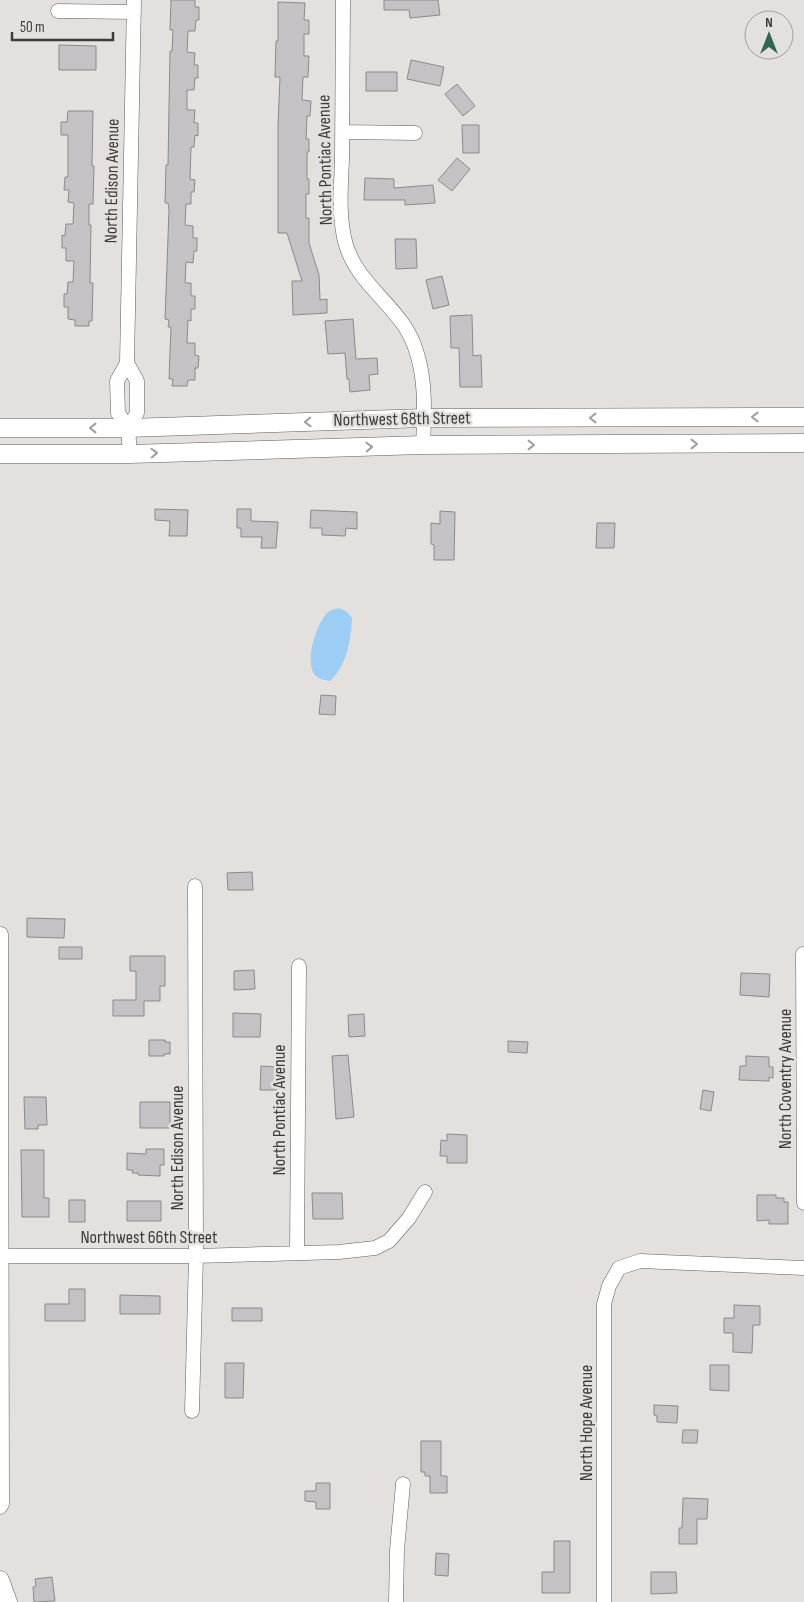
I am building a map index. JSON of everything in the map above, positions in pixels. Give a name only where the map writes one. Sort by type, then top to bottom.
[{"type":"main road","name":"Northwest 68th Street","points":[[0,428],[128,428],[424,418],[804,417]]},
{"type":"main road","name":"Northwest 68th Street","points":[[0,454],[130,454],[424,445],[804,443]]},
{"type":"main road","points":[[0,1580],[8,1602]]},
{"type":"street","name":"North Pontiac Avenue","points":[[343,0],[341,210],[346,245],[357,271],[404,325],[415,347],[422,379],[424,445]]},
{"type":"street","points":[[58,11],[134,6]]},
{"type":"street","name":"North Edison Avenue","points":[[128,428],[138,413],[137,381],[128,363],[134,6]]},
{"type":"street","points":[[342,132],[414,133]]},
{"type":"street","name":"North Edison Avenue","points":[[128,363],[117,381],[118,413],[128,428],[130,454]]},
{"type":"street","name":"North Edison Avenue","points":[[192,1411],[196,1256],[195,886]]},
{"type":"street","points":[[0,1507],[2,1504],[1,934]]},
{"type":"street","name":"North Coventry Avenue","points":[[803,954],[804,1204]]},
{"type":"street","name":"North Pontiac Avenue","points":[[297,1254],[299,966]]},
{"type":"street","name":"Northwest 66th Street","points":[[2,1256],[297,1254],[375,1248],[389,1241],[409,1218],[425,1192]]},
{"type":"street","name":"North Hope Avenue","points":[[604,1602],[604,1304],[609,1286],[619,1268],[640,1261],[804,1268]]},
{"type":"street","points":[[396,1602],[397,1550],[403,1484]]},
{"type":"water","points":[[339,608],[346,611],[352,618],[351,635],[344,660],[336,675],[330,681],[320,679],[314,673],[311,665],[312,646],[323,618],[328,612]]},
{"type":"building","points":[[171,0],[195,0],[195,7],[199,7],[199,20],[196,20],[195,31],[188,31],[187,52],[195,53],[194,65],[198,65],[198,78],[195,78],[194,90],[187,90],[187,110],[195,110],[194,123],[198,123],[198,136],[195,135],[194,147],[191,147],[190,179],[195,180],[194,192],[191,192],[191,204],[186,204],[185,225],[193,226],[193,238],[197,238],[197,251],[194,251],[193,263],[186,262],[185,283],[191,283],[191,296],[195,296],[195,309],[191,309],[191,321],[188,320],[187,343],[195,343],[195,355],[199,356],[198,368],[195,368],[195,380],[188,380],[187,386],[172,386],[173,379],[169,379],[171,327],[168,327],[169,320],[165,319],[169,210],[168,203],[165,203],[166,165],[168,165],[170,51],[172,51],[173,30],[170,30]]},
{"type":"building","points":[[384,0],[438,0],[440,15],[410,18],[409,10],[384,10]]},
{"type":"building","points":[[278,2],[305,3],[304,20],[309,20],[309,34],[304,34],[304,56],[309,56],[308,77],[303,77],[302,100],[311,101],[310,116],[307,116],[306,139],[309,139],[307,179],[309,179],[309,194],[306,194],[306,218],[309,218],[309,243],[319,275],[320,300],[327,299],[327,313],[293,315],[292,281],[302,281],[287,233],[278,233],[280,77],[275,77],[276,41],[278,41]]},
{"type":"building","points":[[59,45],[96,46],[96,70],[59,70]]},
{"type":"building","points":[[411,60],[444,67],[440,86],[407,79]]},
{"type":"building","points":[[366,72],[397,72],[397,91],[366,91]]},
{"type":"building","points":[[457,84],[475,106],[463,116],[445,94]]},
{"type":"building","points":[[68,111],[93,111],[93,204],[89,204],[89,225],[91,225],[90,283],[93,283],[92,321],[89,321],[89,326],[75,326],[75,320],[68,319],[68,307],[64,307],[64,294],[67,294],[68,282],[73,282],[74,261],[66,261],[66,248],[62,248],[62,235],[65,236],[66,224],[73,224],[74,203],[68,202],[69,190],[64,190],[65,177],[68,177],[68,135],[61,135],[61,122],[67,122]]},
{"type":"building","points":[[462,125],[479,125],[479,153],[463,153]]},
{"type":"building","points":[[457,158],[470,169],[452,191],[438,180]]},
{"type":"building","points":[[365,178],[394,179],[394,188],[433,185],[435,203],[405,205],[405,200],[364,200]]},
{"type":"building","points":[[395,239],[416,239],[417,268],[396,269]]},
{"type":"building","points":[[442,276],[449,305],[433,309],[426,280]]},
{"type":"building","points":[[472,315],[473,356],[481,355],[482,387],[460,387],[459,348],[451,348],[450,316]]},
{"type":"building","points":[[353,319],[356,359],[377,358],[378,374],[369,375],[370,390],[350,392],[345,353],[328,354],[325,321]]},
{"type":"building","points":[[155,509],[188,510],[187,536],[169,536],[170,521],[155,520]]},
{"type":"building","points":[[237,509],[251,509],[251,521],[278,522],[276,548],[261,548],[262,537],[241,537],[241,528],[237,528]]},
{"type":"building","points":[[311,510],[357,512],[357,529],[346,528],[345,536],[322,535],[322,528],[310,528]]},
{"type":"building","points":[[440,511],[455,512],[454,560],[434,560],[434,545],[431,544],[431,523],[440,524]]},
{"type":"building","points":[[597,523],[615,523],[614,548],[596,548]]},
{"type":"building","points":[[321,695],[336,696],[335,715],[319,714]]},
{"type":"building","points":[[252,872],[253,890],[228,890],[227,873]]},
{"type":"building","points":[[27,918],[65,919],[64,938],[27,937]]},
{"type":"building","points":[[59,947],[82,947],[82,959],[59,959]]},
{"type":"building","points":[[130,956],[165,956],[165,986],[160,986],[160,1001],[144,1001],[144,1016],[113,1016],[113,1000],[136,1000],[136,971],[130,971]]},
{"type":"building","points":[[254,970],[255,989],[234,990],[234,971]]},
{"type":"building","points":[[741,973],[770,974],[769,997],[740,995]]},
{"type":"building","points":[[233,1013],[261,1014],[260,1037],[233,1037]]},
{"type":"building","points":[[364,1014],[365,1036],[349,1037],[348,1015]]},
{"type":"building","points":[[149,1040],[165,1040],[165,1042],[170,1042],[170,1054],[149,1056]]},
{"type":"building","points":[[508,1041],[528,1042],[527,1053],[508,1052]]},
{"type":"building","points":[[348,1055],[354,1117],[336,1119],[332,1056]]},
{"type":"building","points":[[746,1056],[769,1057],[769,1067],[773,1067],[773,1078],[769,1077],[769,1081],[739,1080],[740,1066],[746,1066]]},
{"type":"building","points":[[261,1066],[278,1067],[277,1090],[260,1090]]},
{"type":"building","points":[[703,1090],[714,1092],[711,1111],[700,1109]]},
{"type":"building","points":[[24,1097],[46,1097],[47,1125],[38,1125],[38,1129],[25,1129]]},
{"type":"building","points":[[140,1102],[170,1102],[170,1128],[140,1128]]},
{"type":"building","points":[[447,1134],[467,1135],[467,1163],[447,1163],[447,1156],[440,1156],[441,1140],[447,1141]]},
{"type":"building","points":[[146,1149],[164,1149],[164,1165],[160,1165],[160,1176],[138,1175],[138,1173],[132,1173],[133,1170],[127,1170],[127,1153],[146,1154]]},
{"type":"building","points":[[21,1150],[44,1150],[44,1198],[49,1198],[49,1217],[22,1217]]},
{"type":"building","points":[[312,1193],[342,1193],[343,1219],[313,1219]]},
{"type":"building","points":[[757,1195],[776,1195],[776,1198],[784,1198],[784,1202],[788,1202],[788,1224],[769,1224],[769,1220],[757,1221]]},
{"type":"building","points":[[69,1200],[85,1200],[85,1222],[69,1222]]},
{"type":"building","points":[[127,1201],[161,1201],[161,1221],[127,1221]]},
{"type":"building","points":[[69,1289],[85,1289],[85,1321],[45,1321],[45,1304],[69,1304]]},
{"type":"building","points":[[120,1295],[160,1296],[160,1314],[120,1314]]},
{"type":"building","points":[[734,1305],[760,1306],[760,1325],[753,1325],[752,1353],[733,1352],[733,1333],[724,1333],[724,1318],[734,1318]]},
{"type":"building","points":[[232,1308],[262,1308],[262,1321],[232,1321]]},
{"type":"building","points":[[225,1363],[244,1363],[243,1398],[225,1398]]},
{"type":"building","points":[[710,1365],[729,1365],[729,1391],[710,1390]]},
{"type":"building","points":[[654,1405],[678,1406],[677,1423],[657,1422],[657,1416],[654,1415]]},
{"type":"building","points":[[683,1430],[698,1430],[697,1443],[682,1443]]},
{"type":"building","points":[[421,1441],[441,1441],[441,1476],[447,1476],[447,1493],[430,1493],[430,1476],[425,1476],[425,1472],[421,1472]]},
{"type":"building","points":[[316,1483],[330,1483],[330,1509],[316,1509],[316,1502],[305,1501],[305,1491],[316,1491]]},
{"type":"building","points":[[683,1498],[708,1499],[707,1519],[697,1519],[697,1544],[679,1544],[679,1528],[682,1528]]},
{"type":"building","points":[[554,1541],[570,1541],[570,1593],[542,1593],[542,1572],[554,1572]]},
{"type":"building","points":[[436,1553],[449,1554],[448,1576],[435,1575]]},
{"type":"building","points":[[651,1572],[676,1572],[677,1593],[651,1594]]},
{"type":"building","points":[[52,1577],[55,1601],[34,1602],[33,1587],[36,1586],[35,1579]]}]
